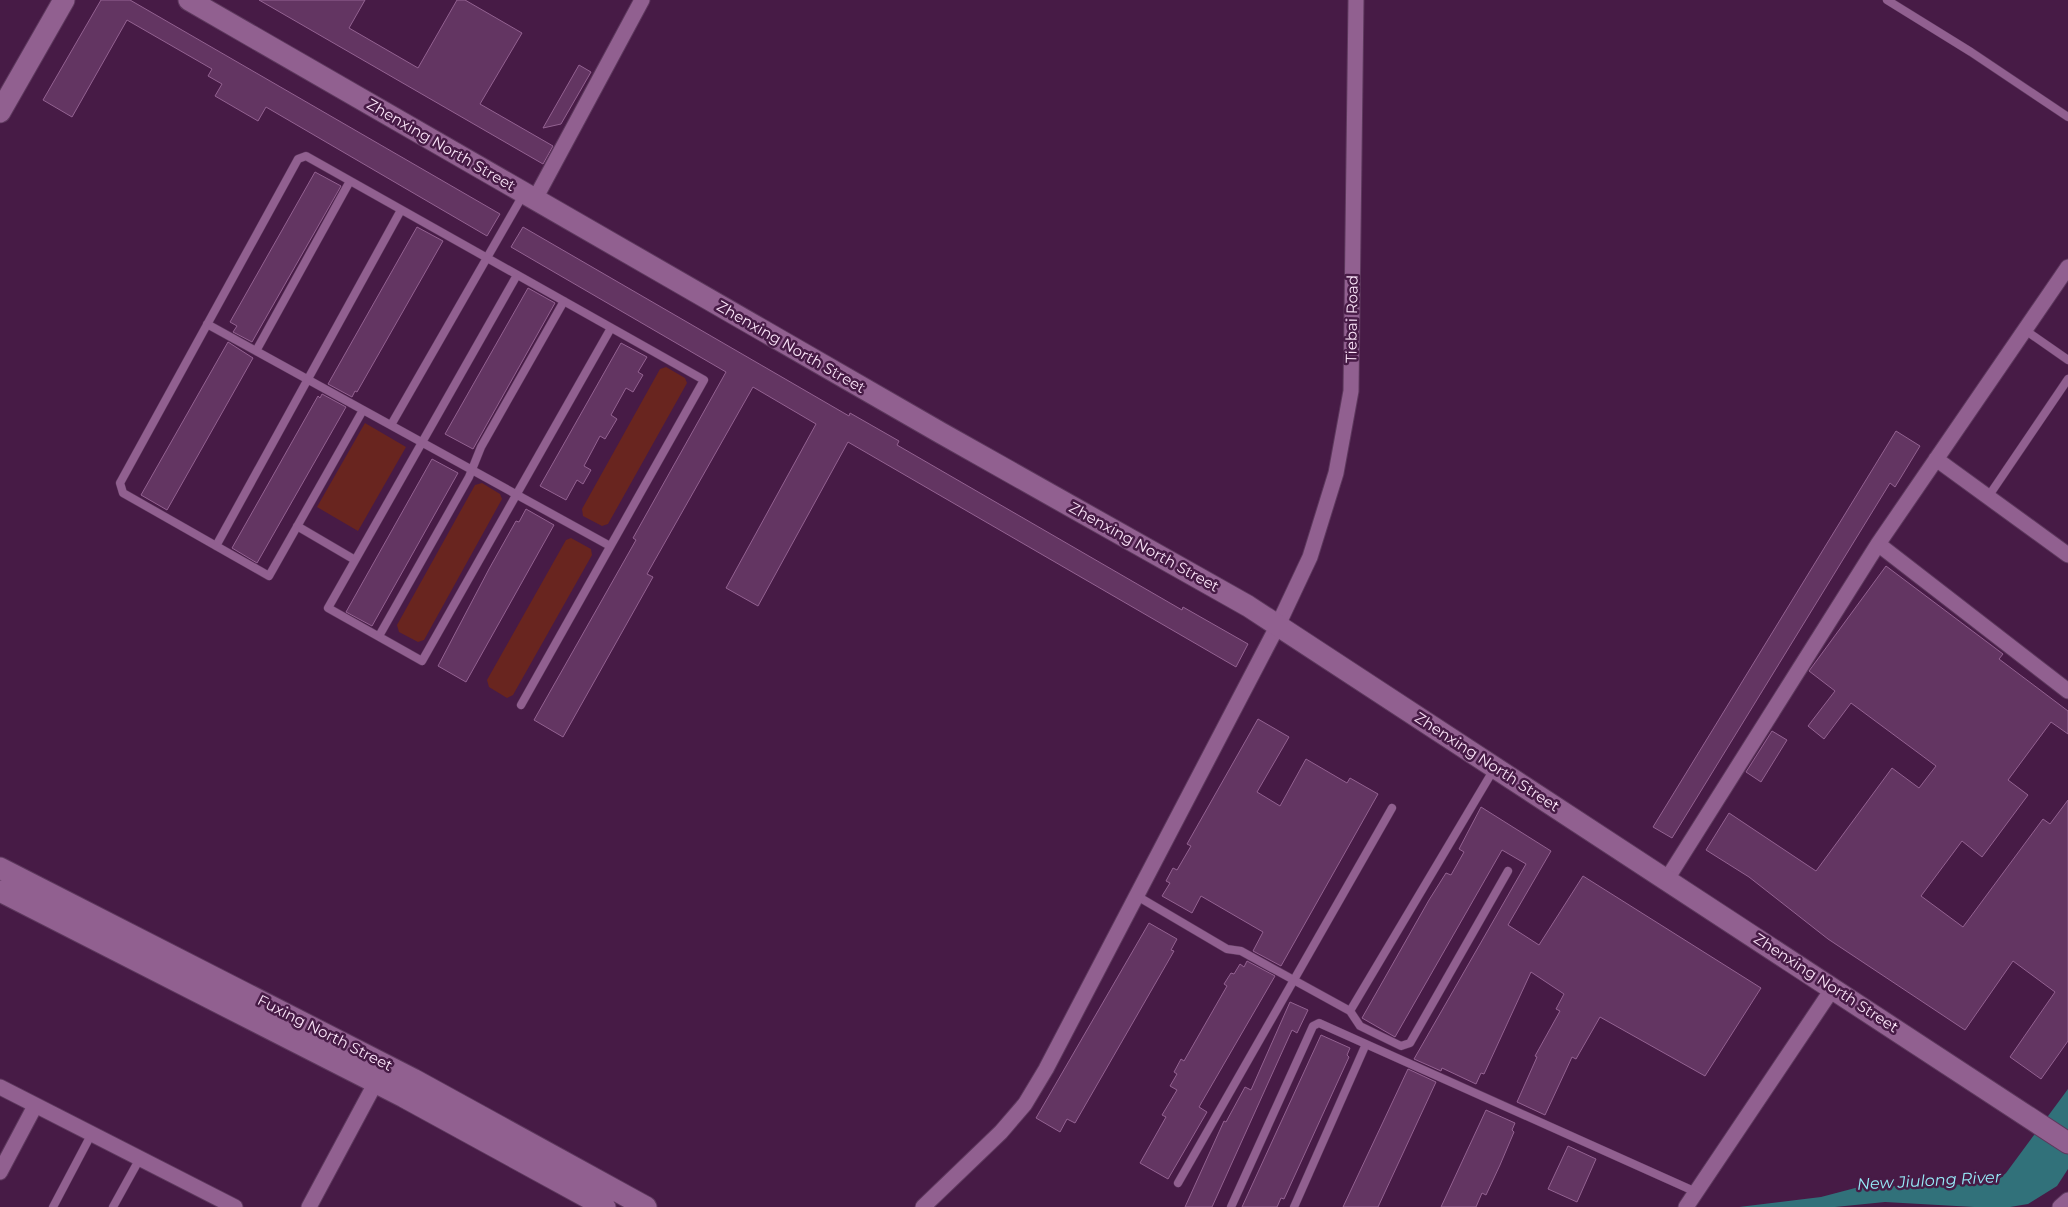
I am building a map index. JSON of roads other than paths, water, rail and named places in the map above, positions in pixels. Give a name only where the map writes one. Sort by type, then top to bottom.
[{"type":"street","points":[[0,112],[64,0]]},
{"type":"street","name":"Zhenxing North Street","points":[[189,0],[932,428],[1248,606],[2068,1143]]},
{"type":"street","points":[[530,196],[642,0]]},
{"type":"street","name":"Tiebai Road","points":[[923,1207],[1001,1132],[1025,1104],[1046,1069],[1278,625],[1310,557],[1336,473],[1351,391],[1356,0]]},
{"type":"street","points":[[1667,879],[1878,544],[2068,267]]},
{"type":"street","points":[[1936,459],[2068,556]]},
{"type":"street","points":[[1878,544],[2068,691]]},
{"type":"street","name":"Fuxing North Street","points":[[0,868],[405,1074],[646,1207]]},
{"type":"street","name":"Fuxing North Street","points":[[0,891],[376,1082],[605,1207]]},
{"type":"street","points":[[1690,1201],[1833,988]]},
{"type":"street","points":[[309,1207],[376,1082]]},
{"type":"street","points":[[0,1087],[139,1160],[235,1207]]},
{"type":"street","points":[[0,1172],[35,1106]]},
{"type":"street","points":[[2060,1207],[2068,1200]]},
{"type":"lane","points":[[1887,0],[1971,52],[2068,117]]},
{"type":"lane","points":[[363,410],[269,576],[123,493],[120,483],[298,158],[306,156],[704,380],[521,705]]},
{"type":"lane","points":[[256,351],[350,181]]},
{"type":"lane","points":[[391,425],[487,258],[530,196]]},
{"type":"lane","points":[[216,546],[402,210]]},
{"type":"lane","points":[[517,275],[328,608],[422,661],[611,328]]},
{"type":"lane","points":[[378,636],[472,470],[481,447],[564,302]]},
{"type":"lane","points":[[207,324],[610,546]]},
{"type":"lane","points":[[2025,330],[2068,360]]},
{"type":"lane","points":[[1988,497],[2068,378]]},
{"type":"lane","points":[[297,526],[355,560]]},
{"type":"lane","points":[[1350,1011],[1495,767]]},
{"type":"lane","points":[[1178,1183],[1392,808]]},
{"type":"lane","points":[[1137,896],[1227,949],[1241,951],[1350,1011],[1360,1026],[1401,1046],[1410,1043],[1508,871]]},
{"type":"lane","points":[[1231,1207],[1313,1026],[1319,1023],[1690,1201]]},
{"type":"lane","points":[[1294,1207],[1366,1044]]},
{"type":"lane","points":[[53,1207],[91,1135]]},
{"type":"lane","points":[[113,1207],[139,1160]]},
{"type":"water label","name":"New Jiulong River","points":[[1929,1180]]}]
